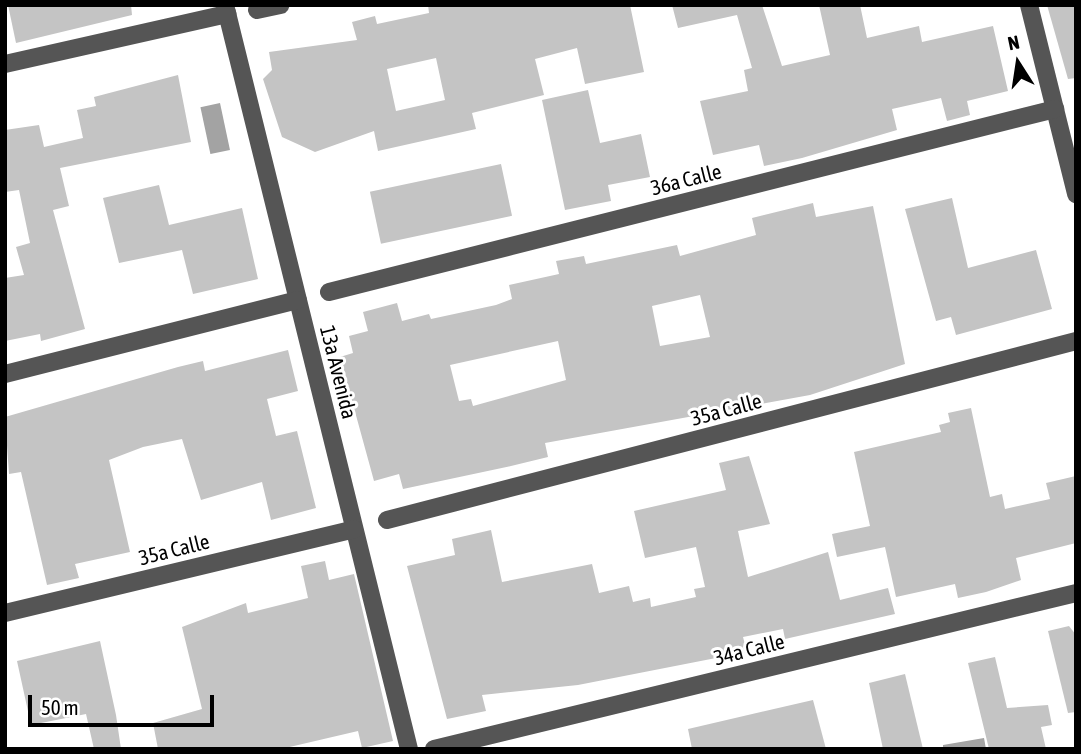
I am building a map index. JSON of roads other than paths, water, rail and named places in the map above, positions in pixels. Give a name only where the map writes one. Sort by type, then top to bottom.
[{"type":"street","points":[[257,10],[280,5]]},
{"type":"street","points":[[1029,5],[1076,194]]},
{"type":"street","points":[[5,64],[226,9]]},
{"type":"street","name":"13a Avenida","points":[[226,9],[409,749]]},
{"type":"street","name":"36a Calle","points":[[329,292],[1055,109]]},
{"type":"street","points":[[5,374],[298,300]]},
{"type":"street","name":"35a Calle","points":[[387,520],[1076,341]]},
{"type":"street","name":"35a Calle","points":[[5,613],[354,529]]},
{"type":"street","name":"34a Calle","points":[[434,749],[1076,593]]}]
